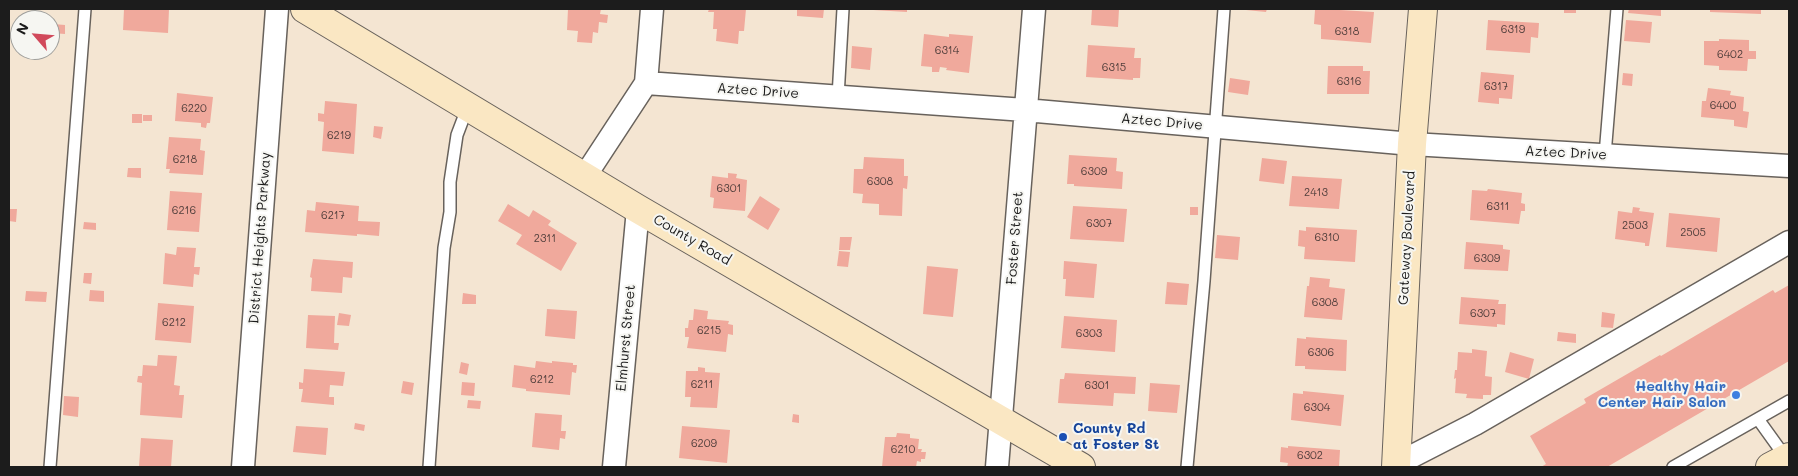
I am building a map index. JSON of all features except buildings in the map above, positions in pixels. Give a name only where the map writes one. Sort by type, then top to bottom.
[{"type":"street","name":"District Heights Parkway","points":[[243,467],[277,9]]},
{"type":"street","name":"County Road","points":[[305,9],[638,209],[1081,467]]},
{"type":"street","points":[[585,176],[646,83],[652,9]]},
{"type":"street","name":"Foster Street","points":[[998,467],[1034,9]]},
{"type":"street","name":"Gateway Boulevard","points":[[1396,465],[1412,144],[1423,9]]},
{"type":"street","name":"Aztec Drive","points":[[646,83],[1025,110],[1412,144],[1789,166]]},
{"type":"street","name":"Elmhurst Street","points":[[614,467],[638,209]]},
{"type":"street","points":[[1396,465],[1475,424],[1789,242]]},
{"type":"lane","points":[[50,467],[86,9]]},
{"type":"lane","points":[[838,97],[843,9]]},
{"type":"lane","points":[[1186,467],[1224,9]]},
{"type":"lane","points":[[1605,155],[1617,9]]},
{"type":"lane","points":[[429,467],[444,248],[450,212],[450,182],[457,135],[468,106]]},
{"type":"lane","points":[[1673,467],[1789,401]]},
{"type":"lane","points":[[1758,419],[1782,461]]},
{"type":"place","name":"Healthy Hair Center Hair Salon","points":[[1736,395]]},
{"type":"place","name":"County Rd at Foster St","points":[[1063,437]]}]
